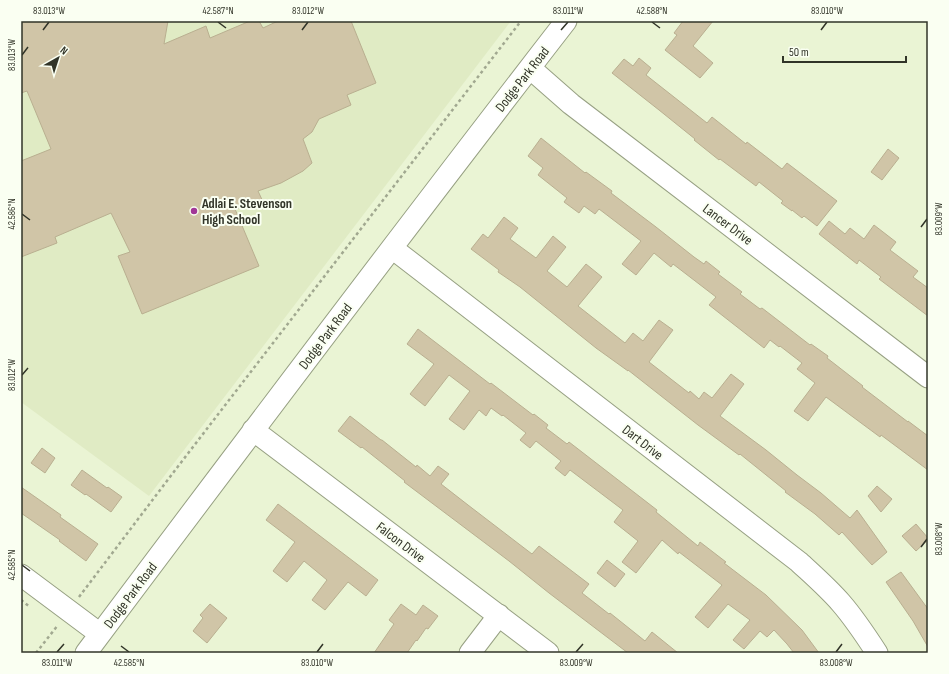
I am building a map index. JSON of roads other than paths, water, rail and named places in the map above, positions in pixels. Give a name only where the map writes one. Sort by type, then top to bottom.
[{"type":"street","name":"Dodge Park Road","points":[[86,653],[253,430],[566,21]]},
{"type":"street","name":"Lancer Drive","points":[[530,68],[571,104],[928,377]]},
{"type":"street","name":"Dart Drive","points":[[392,248],[799,562],[842,604],[877,653]]},
{"type":"street","name":"Falcon Drive","points":[[253,430],[548,653]]},
{"type":"street","points":[[21,575],[100,634]]},
{"type":"street","points":[[470,653],[499,615]]},
{"type":"place","name":"Adlai E. Stevenson High School","points":[[194,211]]}]
